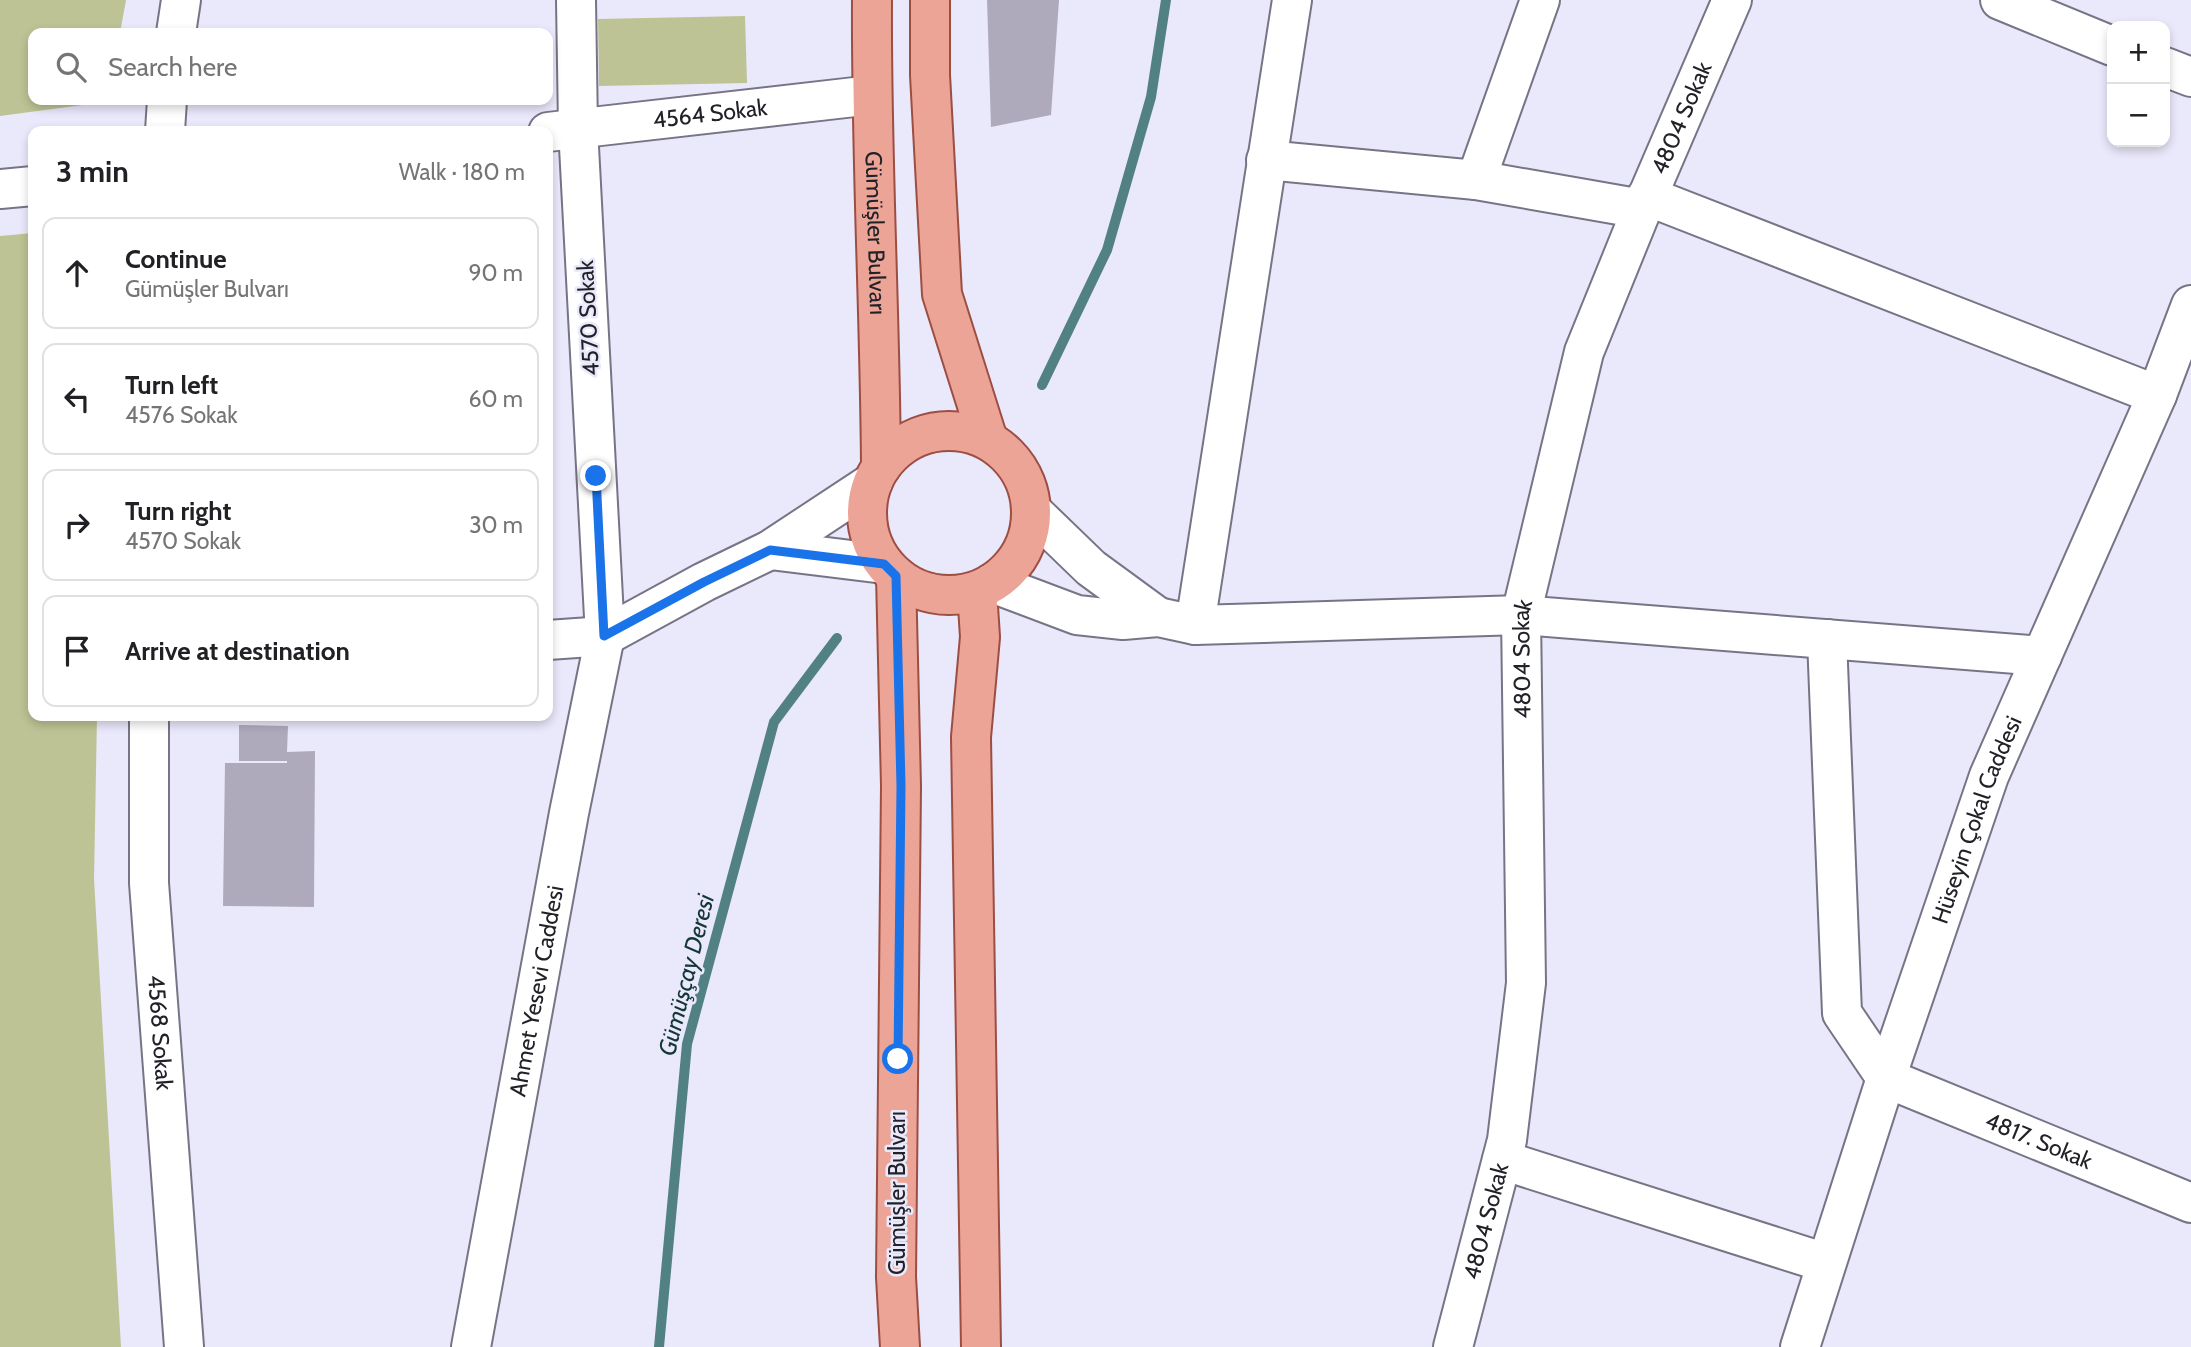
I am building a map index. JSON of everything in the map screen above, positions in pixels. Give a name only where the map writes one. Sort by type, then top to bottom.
[{"type":"main road","name":"Gümüşler Bulvarı","points":[[872,0],[880,362],[877,474]]},
{"type":"main road","points":[[930,0],[930,75],[942,294],[988,440]]},
{"type":"main road","points":[[955,430],[988,440],[1008,456],[1023,477],[1029,493],[1030,527],[1026,544],[1018,559],[1006,572],[985,587],[952,595],[926,592],[910,586],[890,570],[875,549],[869,533],[867,499],[877,474],[892,454],[906,443],[929,433],[955,430]]},
{"type":"main road","name":"Gümüşler Bulvarı","points":[[890,570],[901,786],[896,1277],[900,1347]]},
{"type":"main road","points":[[981,1347],[971,737],[985,587]]},
{"type":"street","points":[[177,28],[181,0]]},
{"type":"street","name":"4570 Sokak","points":[[576,0],[563,130],[604,636]]},
{"type":"street","points":[[1195,625],[1292,0]]},
{"type":"street","points":[[1476,180],[1540,0]]},
{"type":"street","name":"4804 Sokak","points":[[1453,1347],[1507,1140],[1526,983],[1521,615],[1584,352],[1644,202],[1732,0]]},
{"type":"street","points":[[2000,0],[2107,44]]},
{"type":"street","points":[[2170,69],[2191,78]]},
{"type":"street","name":"4564 Sokak","points":[[563,130],[872,95]]},
{"type":"street","points":[[165,126],[167,105]]},
{"type":"street","points":[[1266,160],[1476,180],[1644,202],[2157,395]]},
{"type":"street","points":[[0,189],[28,186]]},
{"type":"street","name":"Hüseyin Çokal Caddesi","points":[[1800,1347],[1886,1078],[1989,776],[2157,395],[2191,304]]},
{"type":"street","points":[[553,640],[604,636],[770,550],[877,474]]},
{"type":"street","points":[[1031,510],[1091,568],[1158,617]]},
{"type":"street","points":[[770,550],[890,570]]},
{"type":"street","points":[[985,587],[1077,615],[1123,620],[1158,617],[1195,625],[1521,615],[2042,656]]},
{"type":"street","name":"Ahmet Yesevi Caddesi","points":[[471,1347],[604,636]]},
{"type":"street","points":[[1827,639],[1842,1013],[1886,1078]]},
{"type":"street","name":"4568 Sokak","points":[[149,721],[149,883],[184,1347]]},
{"type":"street","name":"4817. Sokak","points":[[1886,1078],[2191,1203]]},
{"type":"street","points":[[1502,1160],[1826,1263]]},
{"type":"green space","points":[[0,0],[126,0],[121,28],[28,28],[28,105],[82,105],[0,116]]},
{"type":"green space","points":[[745,16],[747,83],[599,86],[598,19]]},
{"type":"green space","points":[[28,233],[28,721],[97,721],[94,879],[121,1347],[0,1347],[0,236]]},
{"type":"building","points":[[987,0],[1059,0],[1051,115],[991,127]]},
{"type":"building","points":[[239,725],[288,726],[287,752],[315,751],[314,907],[223,906],[225,763],[287,763],[239,761]]},
{"type":"waterway","points":[[1042,385],[1107,250],[1151,97],[1166,0]]},
{"type":"waterway","name":"Gümüşçay Deresi","points":[[659,1347],[687,1044],[774,722],[837,638]]},
{"type":"route","points":[[596,476],[604,636],[770,550],[884,564],[896,576],[901,786],[898,1059]]}]
